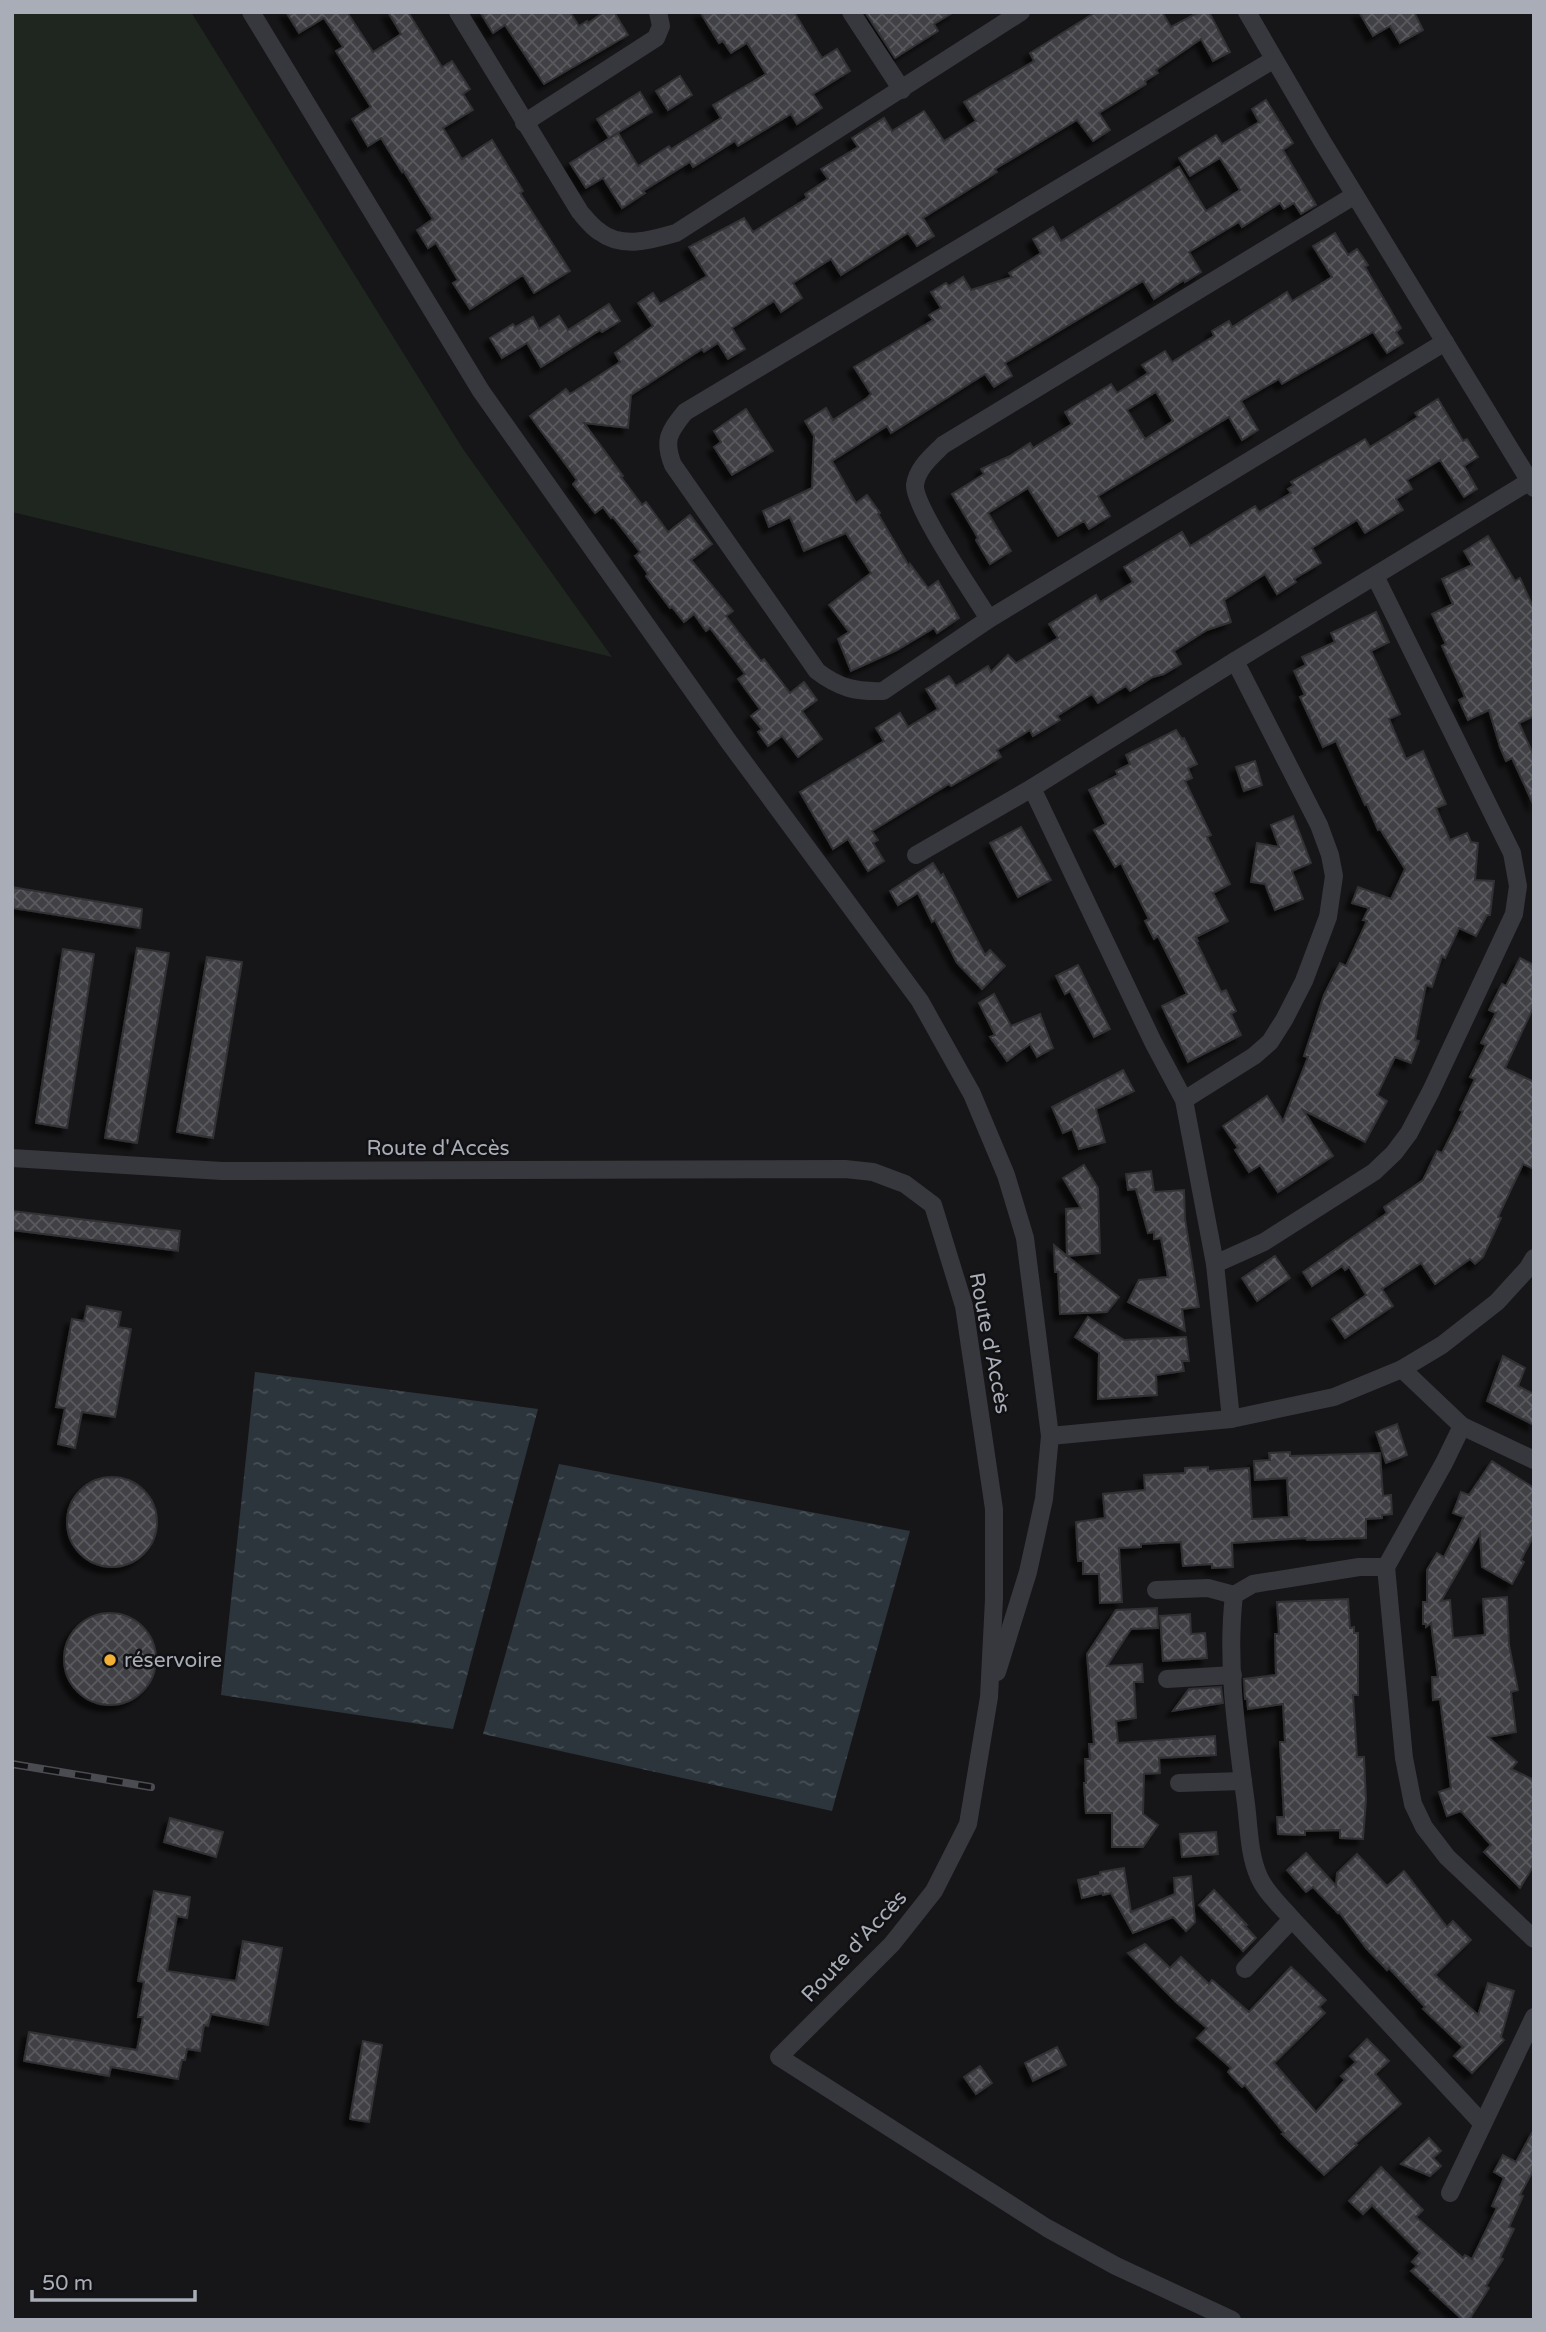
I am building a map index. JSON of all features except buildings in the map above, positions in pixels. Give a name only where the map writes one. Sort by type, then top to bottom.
[{"type":"street","points":[[251,12],[481,391],[729,742],[920,1000],[972,1094],[1006,1175],[1025,1238],[1050,1436],[1044,1499],[1028,1572],[989,1697]]},
{"type":"street","points":[[458,12],[580,212],[601,234],[625,241],[647,242],[676,233],[1021,12]]},
{"type":"street","points":[[524,122],[656,38],[661,26],[659,12]]},
{"type":"street","points":[[851,12],[902,90]]},
{"type":"street","points":[[916,855],[1032,788],[1235,661],[1532,484],[1273,60],[1247,12]]},
{"type":"street","points":[[1273,60],[685,412],[671,430],[667,450],[673,465],[817,671],[845,689],[862,692],[883,691],[989,619],[1445,342]]},
{"type":"street","points":[[989,619],[921,508],[915,486],[924,463],[943,444],[1355,195]]},
{"type":"street","points":[[1214,1264],[1264,1242],[1374,1172],[1394,1153],[1409,1133],[1431,1091],[1514,914],[1518,886],[1512,853],[1375,576]]},
{"type":"street","points":[[1184,1100],[1254,1056],[1270,1042],[1304,981],[1328,917],[1334,876],[1319,825],[1235,661]]},
{"type":"street","points":[[1032,788],[1153,1042],[1184,1100],[1214,1264],[1231,1419]]},
{"type":"street","name":"Route d'Accès","points":[[12,1158],[222,1171],[845,1169],[873,1172],[905,1184],[933,1205],[964,1306],[995,1509],[995,1599],[989,1697],[968,1824],[934,1891],[892,1944],[779,2057],[1047,2228],[1116,2266],[1232,2320]]},
{"type":"street","points":[[1050,1436],[1231,1419],[1334,1398],[1402,1369],[1442,1345],[1497,1302],[1532,1266]]},
{"type":"street","points":[[1402,1369],[1462,1426],[1534,1460]]},
{"type":"street","points":[[1462,1426],[1386,1567],[1404,1758],[1413,1804],[1424,1827],[1447,1857],[1534,1939]]},
{"type":"street","points":[[1156,1590],[1208,1588],[1234,1595],[1253,1584],[1359,1567],[1386,1567]]},
{"type":"street","points":[[1234,1595],[1233,1675],[1251,1849],[1259,1877],[1292,1919],[1482,2123]]},
{"type":"street","points":[[1167,1679],[1233,1675]]},
{"type":"street","points":[[1179,1783],[1243,1782]]},
{"type":"street","points":[[1245,1969],[1292,1919]]},
{"type":"street","points":[[1450,2193],[1534,2017]]},
{"type":"shaded area","points":[[12,12],[191,12],[463,449],[612,657],[12,512]]},
{"type":"water","points":[[255,1372],[538,1409],[453,1729],[221,1695]]},
{"type":"water","points":[[559,1464],[910,1531],[832,1811],[483,1734]]},
{"type":"railway","points":[[12,1764],[151,1787]]},
{"type":"place","name":"réservoire","points":[[110,1660]]}]
